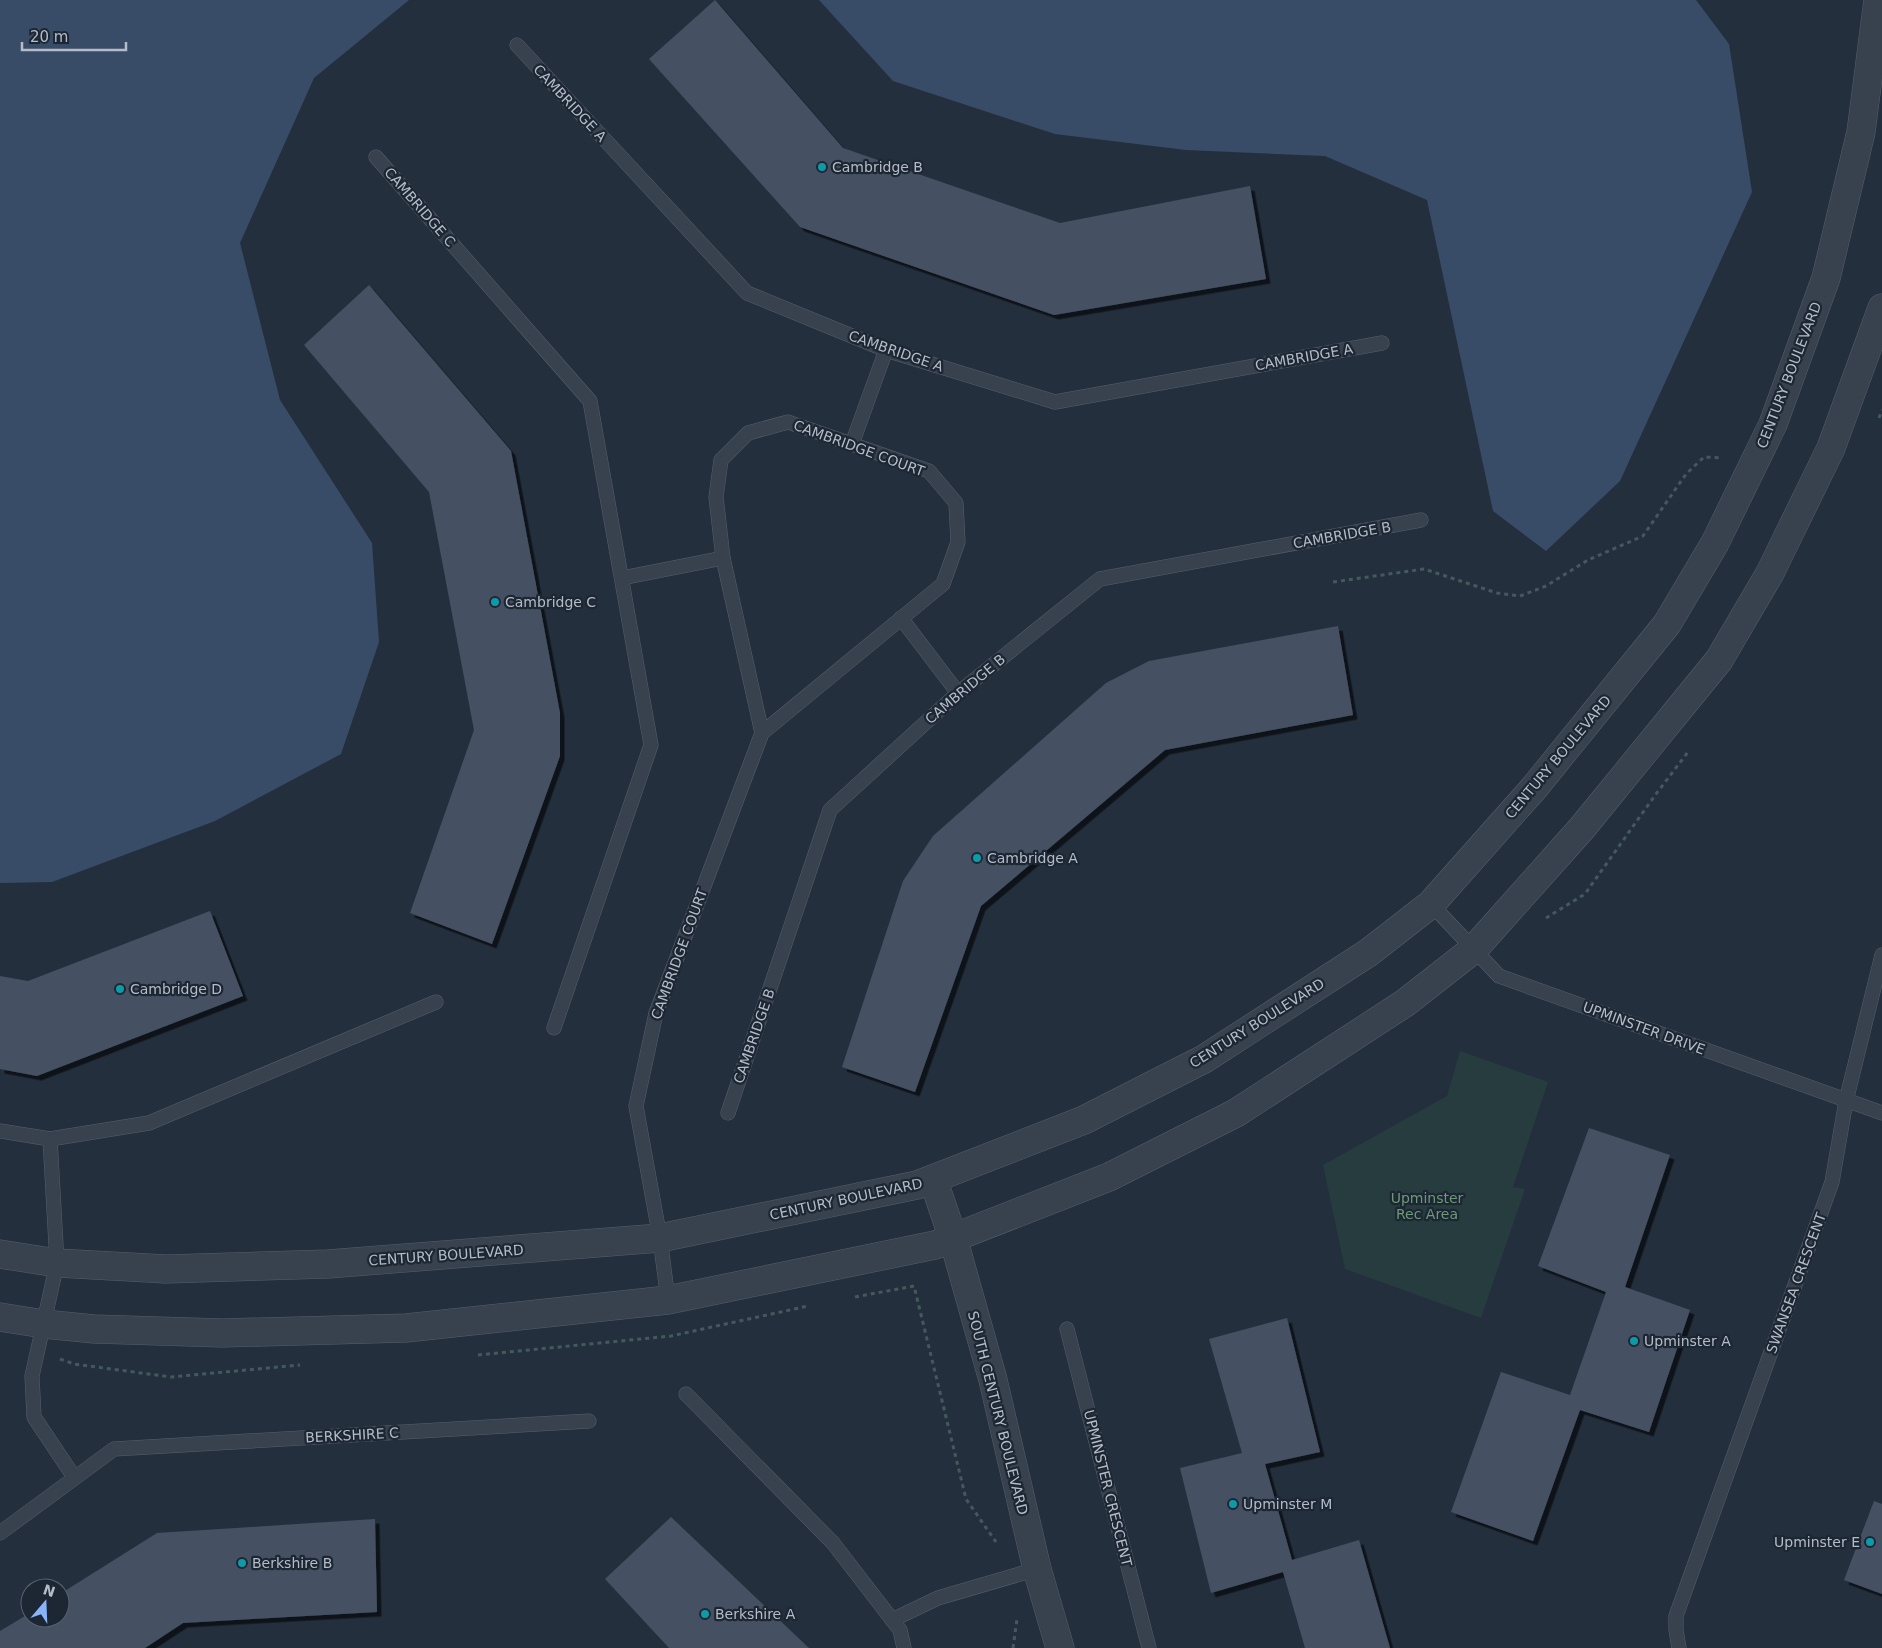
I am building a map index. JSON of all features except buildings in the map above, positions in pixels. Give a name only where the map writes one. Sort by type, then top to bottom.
[{"type":"street","name":"CENTURY BOULEVARD","points":[[0,1254],[57,1263],[166,1270],[328,1264],[660,1238],[917,1185],[1084,1120],[1204,1059],[1368,953],[1431,904],[1534,788],[1667,624],[1715,543],[1774,424],[1826,278],[1861,132],[1878,0]]},
{"type":"street","points":[[0,1317],[94,1329],[222,1333],[406,1328],[668,1300],[935,1245],[1109,1177],[1236,1114],[1405,1004],[1474,949],[1582,828],[1719,660],[1770,573],[1831,448],[1882,308]]},
{"type":"street","name":"SOUTH CENTURY BOULEVARD","points":[[933,1179],[953,1238],[993,1380],[1036,1569],[1060,1648]]},
{"type":"lane","name":"CAMBRIDGE A","points":[[517,45],[747,293],[886,350],[1055,402],[1382,343]]},
{"type":"lane","name":"CAMBRIDGE C","points":[[376,157],[590,401],[651,745],[554,1028]]},
{"type":"lane","points":[[852,444],[886,350]]},
{"type":"lane","name":"CAMBRIDGE COURT","points":[[668,1300],[660,1238],[636,1106],[656,1013],[762,733],[943,584],[958,542],[956,503],[929,471],[788,422],[748,433],[721,460],[716,498],[723,558],[762,733]]},
{"type":"lane","name":"CAMBRIDGE B","points":[[728,1112],[830,810],[958,693],[1100,579],[1421,520]]},
{"type":"lane","points":[[622,578],[723,558]]},
{"type":"lane","points":[[901,618],[958,693]]},
{"type":"lane","name":"UPMINSTER DRIVE","points":[[1431,904],[1499,976],[1882,1113]]},
{"type":"lane","name":"SWANSEA CRESCENT","points":[[1679,1648],[1676,1616],[1832,1182],[1846,1100],[1882,955]]},
{"type":"lane","points":[[0,1131],[50,1139],[150,1123],[436,1002]]},
{"type":"lane","points":[[0,1533],[74,1477],[34,1417],[32,1376],[57,1263],[50,1139]]},
{"type":"lane","name":"UPMINSTER CRESCENT","points":[[1068,1329],[1149,1648]]},
{"type":"lane","points":[[686,1394],[833,1542],[900,1630],[904,1648]]},
{"type":"lane","name":"BERKSHIRE C","points":[[74,1477],[114,1449],[590,1421]]},
{"type":"lane","points":[[892,1620],[938,1598],[1036,1569]]},
{"type":"path","points":[[1333,582],[1424,569],[1497,593],[1520,596],[1546,586],[1588,560],[1643,536],[1692,469],[1704,457],[1722,458]]},
{"type":"path","points":[[914,1286],[966,1499],[997,1543]]},
{"type":"path","points":[[1014,1648],[1018,1611]]},
{"type":"green space","name":"Upminster Rec Area","points":[[1460,1051],[1548,1082],[1513,1187],[1525,1189],[1481,1318],[1345,1269],[1323,1165],[1447,1096]]},
{"type":"water","points":[[0,0],[409,0],[314,78],[240,243],[280,400],[372,543],[379,642],[341,754],[215,821],[52,882],[0,883]]},
{"type":"water","points":[[819,0],[1696,0],[1729,44],[1752,192],[1620,481],[1546,551],[1493,511],[1427,200],[1325,156],[1186,150],[1055,134],[893,81]]},
{"type":"place","name":"Cambridge B","points":[[822,167]]},
{"type":"place","name":"Cambridge C","points":[[495,602]]},
{"type":"place","name":"Cambridge A","points":[[977,858]]},
{"type":"place","name":"Cambridge D","points":[[120,989]]},
{"type":"place","name":"Upminster A","points":[[1634,1341]]},
{"type":"place","name":"Upminster M","points":[[1233,1504]]},
{"type":"place","name":"Upminster E","points":[[1870,1542]]},
{"type":"place","name":"Berkshire B","points":[[242,1563]]},
{"type":"place","name":"Berkshire A","points":[[705,1614]]}]
